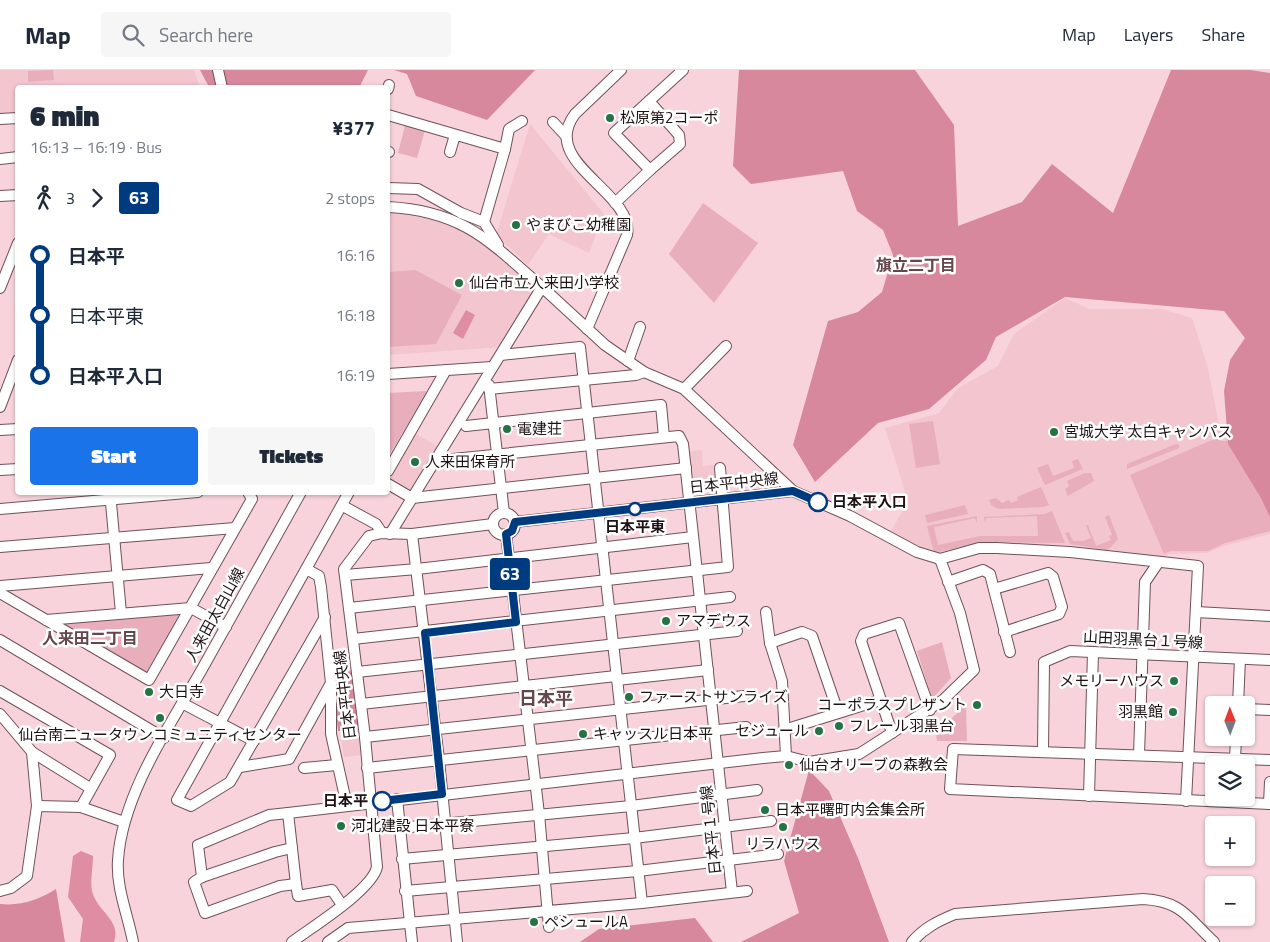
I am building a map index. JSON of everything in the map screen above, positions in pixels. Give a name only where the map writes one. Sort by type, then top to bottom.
[{"type":"street","points":[[218,70],[221,85]]},
{"type":"street","points":[[650,170],[614,133],[683,70]]},
{"type":"street","points":[[566,136],[575,114],[614,72]]},
{"type":"street","points":[[614,203],[680,144],[679,136],[649,101]]},
{"type":"street","points":[[390,117],[505,149]]},
{"type":"street","points":[[0,119],[15,118]]},
{"type":"street","points":[[484,222],[509,129],[522,121]]},
{"type":"street","points":[[553,122],[566,136],[570,153],[614,203],[628,223],[628,235],[587,330]]},
{"type":"street","points":[[450,152],[455,135]]},
{"type":"street","points":[[0,159],[15,158]]},
{"type":"street","points":[[390,188],[418,189],[461,213],[484,222],[499,248]]},
{"type":"street","points":[[0,196],[15,195]]},
{"type":"street","points":[[390,207],[406,208],[443,216],[479,234],[499,248],[542,286],[587,330],[644,372],[684,389],[793,491]]},
{"type":"street","points":[[0,288],[15,250]]},
{"type":"street","points":[[386,534],[412,498],[542,286]]},
{"type":"street","points":[[628,361],[640,327]]},
{"type":"street","points":[[684,389],[726,346]]},
{"type":"street","points":[[501,355],[580,347],[642,903]]},
{"type":"street","points":[[0,408],[15,367]]},
{"type":"street","points":[[390,374],[446,370],[490,370]]},
{"type":"street","points":[[390,468],[446,370]]},
{"type":"street","points":[[490,370],[489,390],[504,513]]},
{"type":"street","points":[[489,390],[636,375],[644,372]]},
{"type":"street","points":[[5,392],[15,391]]},
{"type":"street","points":[[443,460],[664,437],[661,405],[466,426]]},
{"type":"street","points":[[0,430],[15,429]]},
{"type":"street","name":"日本平１号線","points":[[328,942],[348,928],[642,903],[732,892],[683,444],[679,436],[664,437]]},
{"type":"street","points":[[0,470],[15,468]]},
{"type":"street","points":[[390,485],[412,498],[686,468]]},
{"type":"street","points":[[349,608],[728,567],[720,468]]},
{"type":"street","name":"日本平中央線","points":[[515,522],[793,491],[850,516],[917,552],[940,559]]},
{"type":"street","points":[[0,509],[133,495]]},
{"type":"street","points":[[0,593],[148,680],[252,499],[250,495]]},
{"type":"street","name":"人来田太白山線","points":[[133,942],[118,882],[118,862],[124,822],[133,798],[182,703],[299,495]]},
{"type":"street","points":[[325,617],[230,782],[191,806],[177,800],[348,495]]},
{"type":"street","points":[[111,496],[121,613]]},
{"type":"street","points":[[343,506],[376,524],[386,534]]},
{"type":"street","points":[[504,513],[512,517],[515,522],[512,531],[506,534],[499,533],[493,524],[498,515],[504,513]]},
{"type":"street","points":[[493,524],[412,534],[369,536],[344,569],[345,575],[417,569],[693,537]]},
{"type":"street","points":[[0,547],[235,528]]},
{"type":"street","points":[[412,534],[436,729],[457,942]]},
{"type":"street","points":[[506,534],[539,814],[549,927]]},
{"type":"street","points":[[202,877],[198,845],[269,815],[718,763],[786,756],[809,762],[859,754],[930,710],[974,670],[960,613],[940,559],[978,548],[1070,552],[1198,566],[1190,757],[1186,801]]},
{"type":"street","points":[[1139,754],[1145,582],[1154,562]]},
{"type":"street","points":[[0,586],[211,568]]},
{"type":"street","points":[[308,570],[319,576],[331,683],[331,734],[347,806]]},
{"type":"street","points":[[948,582],[983,570],[990,574],[1010,652]]},
{"type":"street","points":[[994,590],[1048,573],[1053,577],[1062,607],[1059,614],[1004,632]]},
{"type":"street","name":"日本平中央線","points":[[292,942],[363,890],[376,875],[372,803],[345,575]]},
{"type":"street","points":[[353,639],[425,633],[730,597]]},
{"type":"street","points":[[46,620],[191,608],[226,627]]},
{"type":"street","points":[[766,612],[770,643],[782,681],[786,756]]},
{"type":"street","points":[[1196,612],[1270,616]]},
{"type":"street","points":[[892,734],[861,641],[864,634],[899,623],[930,710]]},
{"type":"street","points":[[357,672],[736,631]]},
{"type":"street","points":[[770,643],[802,632],[812,636],[838,712]]},
{"type":"street","points":[[0,640],[164,738]]},
{"type":"street","name":"山田羽黒台１号線","points":[[1043,750],[1044,662],[1070,652],[1270,660]]},
{"type":"street","points":[[1089,796],[1093,652]]},
{"type":"street","points":[[1238,696],[1240,659]]},
{"type":"street","points":[[361,704],[708,670]]},
{"type":"street","points":[[240,767],[289,759],[331,683]]},
{"type":"street","points":[[1,694],[110,755],[81,807]]},
{"type":"street","points":[[365,737],[744,696]]},
{"type":"street","points":[[784,730],[880,700]]},
{"type":"street","points":[[182,703],[254,741]]},
{"type":"street","points":[[1255,709],[1270,710]]},
{"type":"street","points":[[0,714],[32,752],[90,788]]},
{"type":"street","points":[[367,768],[746,727]]},
{"type":"street","points":[[1205,758],[1043,750],[954,749],[950,789],[1270,804],[1270,782]]},
{"type":"street","points":[[0,891],[11,888],[27,876],[36,806],[32,752]]},
{"type":"street","points":[[1255,760],[1270,760]]},
{"type":"street","points":[[304,768],[337,765]]},
{"type":"street","points":[[400,828],[631,806],[757,790]]},
{"type":"street","points":[[397,799],[412,942]]},
{"type":"street","points":[[36,806],[81,807],[124,822]]},
{"type":"street","points":[[288,813],[298,896],[332,890],[342,905]]},
{"type":"street","points":[[402,859],[634,838],[771,821]]},
{"type":"street","points":[[292,848],[202,877],[194,882],[205,913],[280,886],[296,884]]},
{"type":"street","points":[[406,891],[638,870],[778,854]]},
{"type":"street","points":[[732,892],[746,891]]},
{"type":"street","points":[[912,942],[920,933],[938,921],[955,914],[1160,900],[1175,905],[1190,916],[1214,942]]},
{"type":"shaded area","points":[[0,70],[194,70],[199,85],[15,85],[15,113],[0,115]]},
{"type":"shaded area","points":[[53,70],[54,80],[28,82],[28,71]]},
{"type":"shaded area","points":[[200,70],[368,70],[360,85],[208,85]]},
{"type":"shaded area","points":[[394,70],[535,70],[487,120],[416,96],[407,74]]},
{"type":"shaded area","points":[[739,70],[915,70],[954,125],[958,226],[1022,202],[1052,164],[1113,213],[1171,70],[1250,70],[1270,73],[1270,517],[1261,498],[1228,444],[1224,391],[1230,360],[1245,338],[1224,311],[1065,297],[996,337],[986,360],[929,409],[878,423],[815,482],[793,445],[828,321],[858,312],[882,292],[893,255],[883,230],[857,211],[843,171],[751,184],[733,166]]},
{"type":"shaded area","points":[[530,124],[604,214],[589,253],[549,234],[528,265],[496,235]]},
{"type":"shaded area","points":[[405,125],[425,130],[417,158],[398,153]]},
{"type":"shaded area","points":[[703,203],[758,243],[714,303],[669,254]]},
{"type":"shaded area","name":"仙台市立人来田小学校","points":[[390,212],[436,220],[466,233],[493,250],[534,286],[536,289],[502,347],[390,355]]},
{"type":"shaded area","points":[[415,270],[462,295],[436,344],[390,347],[390,272]]},
{"type":"shaded area","name":"宮城大学 太白キャンパス","points":[[1065,298],[1089,309],[1162,309],[1192,318],[1208,368],[1222,440],[1237,435],[1270,499],[1270,534],[1227,545],[1207,553],[1169,554],[1165,557],[1167,560],[1069,545],[981,544],[936,555],[916,548],[890,533],[908,501],[885,428],[939,413],[958,388],[998,366],[1014,334]]},
{"type":"shaded area","points":[[466,310],[475,315],[463,339],[453,333]]},
{"type":"shaded area","points":[[426,391],[390,454],[390,393]]},
{"type":"shaded area","points":[[933,421],[940,464],[916,468],[909,424]]},
{"type":"shaded area","name":"人来田保育所","points":[[414,433],[441,448],[414,489],[410,490],[390,479],[390,476]]},
{"type":"shaded area","points":[[1217,438],[1221,441],[1233,441],[1270,509],[1270,531],[1225,543],[1208,551],[1170,551],[1164,554],[1130,475]]},
{"type":"shaded area","points":[[1176,444],[1179,445],[1179,448],[1127,469],[1127,464]]},
{"type":"shaded area","points":[[702,450],[703,466],[713,465],[715,480],[689,483],[686,452]]},
{"type":"shaded area","points":[[1078,459],[1083,469],[1045,485],[1037,468],[1048,464],[1053,476],[1074,468],[1072,461]]},
{"type":"shaded area","points":[[1085,473],[1091,473],[1094,481],[1068,496],[1065,489],[1069,486],[1067,481]]},
{"type":"shaded area","points":[[1041,487],[1049,505],[1043,507],[998,509],[991,505],[989,500],[996,498],[1002,503],[1009,500],[1011,503],[1018,500],[1017,497]]},
{"type":"shaded area","points":[[965,505],[968,514],[927,523],[925,515]]},
{"type":"shaded area","points":[[1052,511],[1065,543],[983,542],[934,553],[927,526],[977,516],[977,523],[975,518],[934,527],[938,545],[980,536],[1038,536],[1037,516],[986,518],[985,523],[984,517],[1045,514]]},
{"type":"shaded area","points":[[1109,515],[1118,539],[1108,550],[1070,544],[1065,533],[1069,532],[1073,541],[1083,541],[1091,538],[1086,525],[1088,525],[1096,546],[1111,540],[1109,536],[1112,535],[1105,517]]},
{"type":"shaded area","points":[[182,612],[146,673],[58,622]]},
{"type":"shaded area","points":[[942,642],[951,678],[932,699],[917,651]]},
{"type":"shaded area","points":[[353,671],[359,729],[338,731],[332,673]]},
{"type":"shaded area","points":[[966,704],[967,741],[937,741],[936,734],[950,725],[951,719]]},
{"type":"shaded area","points":[[359,733],[362,755],[344,757],[341,736]]},
{"type":"shaded area","points":[[809,770],[829,791],[858,858],[889,942],[741,942],[799,913],[784,861]]},
{"type":"shaded area","points":[[81,851],[93,856],[92,891],[115,928],[114,942],[80,942],[83,919],[68,897],[73,856]]},
{"type":"shaded area","points":[[56,889],[65,942],[0,942],[0,904],[30,901]]},
{"type":"shaded area","points":[[695,918],[713,942],[580,942],[599,929]]},
{"type":"bus line","name":"63","points":[[382,801],[442,794],[425,633],[516,622],[506,534],[514,529],[515,522],[793,491],[818,502]]},
{"type":"place","name":"松原第2コーポ","points":[[610,118]]},
{"type":"place","name":"やまびこ幼稚園","points":[[516,225]]},
{"type":"place","name":"仙台市立人来田小学校","points":[[459,283]]},
{"type":"place","name":"電建荘","points":[[507,429]]},
{"type":"place","name":"宮城大学 太白キャンパス","points":[[1054,432]]},
{"type":"place","name":"人来田保育所","points":[[415,462]]},
{"type":"place","name":"日本平入口","points":[[818,502]]},
{"type":"place","name":"日本平東","points":[[635,509]]},
{"type":"place","name":"アマデウス","points":[[666,621]]},
{"type":"place","name":"メモリーハウス","points":[[1174,681]]},
{"type":"place","name":"大日寺","points":[[149,692]]},
{"type":"place","name":"ファーストサンライズ","points":[[629,697]]},
{"type":"place","name":"コーポラスプレザント","points":[[977,705]]},
{"type":"place","name":"羽黒館","points":[[1173,712]]},
{"type":"place","name":"仙台南ニュータウンコミュニティセンター","points":[[160,718]]},
{"type":"place","name":"フレール羽黒台","points":[[839,726]]},
{"type":"place","name":"セジュール","points":[[819,731]]},
{"type":"place","name":"キャッスル日本平","points":[[583,734]]},
{"type":"place","name":"仙台オリーブの森教会","points":[[789,765]]},
{"type":"place","name":"日本平","points":[[382,801]]},
{"type":"place","name":"日本平曙町内会集会所","points":[[765,810]]},
{"type":"place","name":"河北建設 日本平寮","points":[[341,826]]},
{"type":"place","name":"リラハウス","points":[[783,827]]},
{"type":"place","name":"ペシュールA","points":[[534,922]]},
{"type":"district","name":"旗立二丁目","points":[[916,265]]},
{"type":"district","name":"人来田二丁目","points":[[90,638]]},
{"type":"district","name":"日本平","points":[[546,699]]}]
